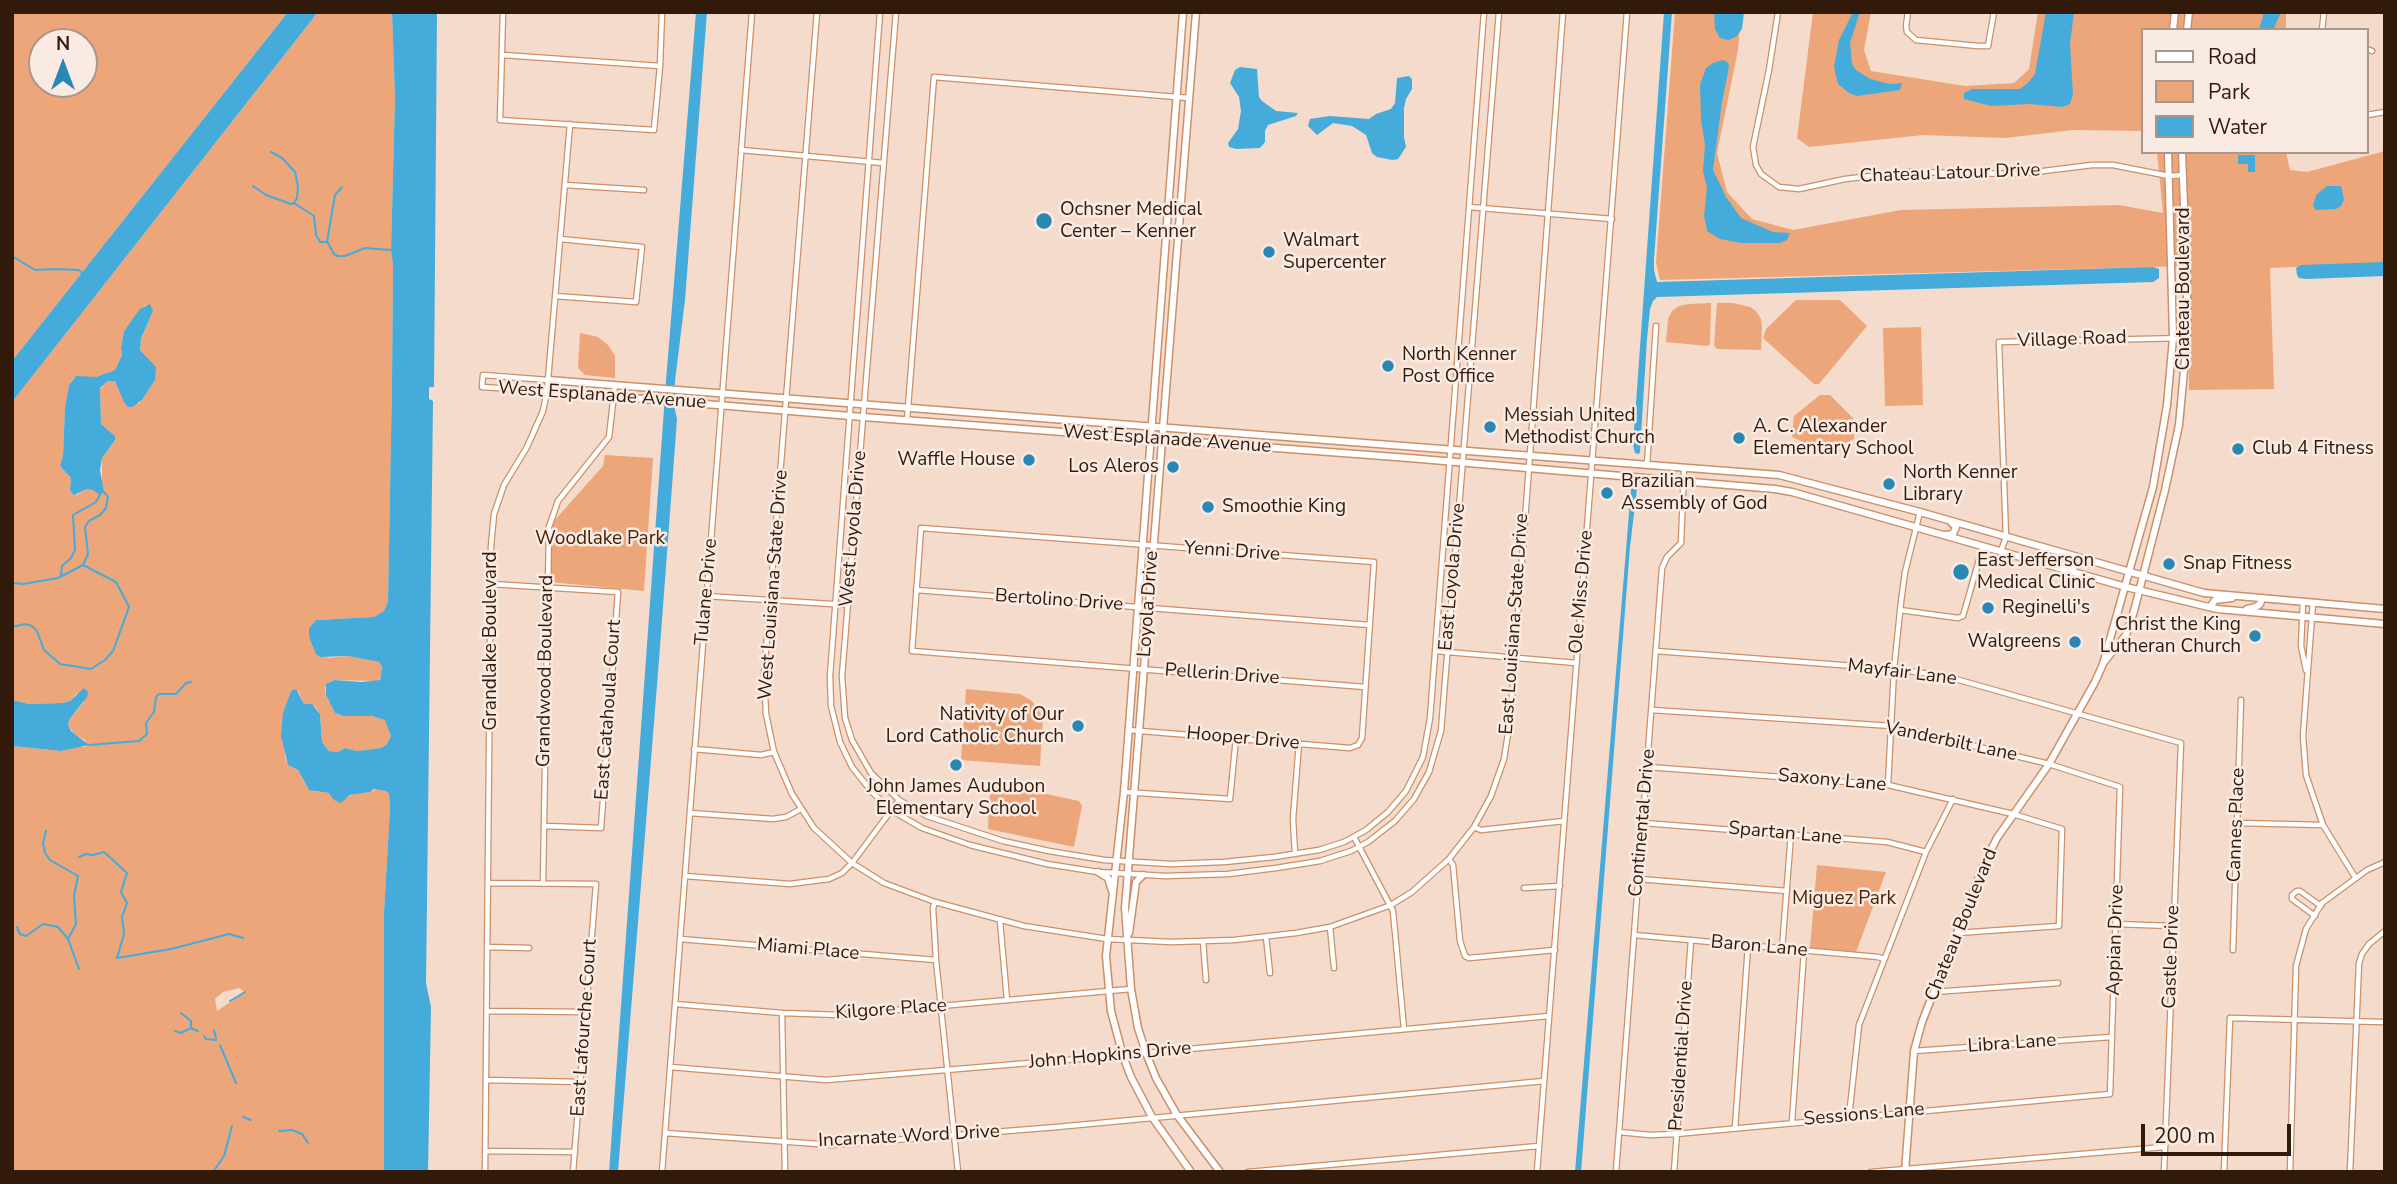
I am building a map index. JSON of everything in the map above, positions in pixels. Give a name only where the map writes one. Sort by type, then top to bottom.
[{"type":"main road","name":"Loyola Drive","points":[[1183,12],[1124,792],[1107,939],[1108,993],[1123,1056],[1152,1117],[1191,1172]]},
{"type":"main road","name":"Loyola Drive","points":[[1195,12],[1125,908],[1131,989],[1146,1053],[1156,1078],[1177,1115],[1220,1172]]},
{"type":"main road","name":"Chateau Boulevard","points":[[2103,664],[2153,487],[2167,405],[2173,338],[2168,154]]},
{"type":"main road","name":"Chateau Boulevard","points":[[1905,1170],[1914,1051],[1922,1022],[1984,864],[2013,814],[2049,764],[2103,664],[2126,635],[2165,490],[2181,405],[2187,285],[2182,154]]},
{"type":"main road","points":[[1169,193],[1182,195]]},
{"type":"main road","points":[[2171,260],[2185,261]]},
{"type":"main road","name":"West Esplanade Avenue","points":[[548,380],[1765,474],[1792,478],[1920,512],[2204,593],[2385,609]]},
{"type":"main road","points":[[2169,386],[2183,387]]},
{"type":"main road","name":"West Esplanade Avenue","points":[[547,391],[1591,472],[1793,492],[2126,587],[2210,607],[2385,624]]},
{"type":"main road","points":[[2167,405],[2181,405]]},
{"type":"main road","points":[[1240,445],[1241,434]]},
{"type":"main road","points":[[1295,449],[1296,438]]},
{"type":"main road","points":[[1350,454],[1351,442]]},
{"type":"main road","points":[[1409,446],[1409,458]]},
{"type":"main road","points":[[1149,461],[1160,462]]},
{"type":"main road","points":[[1709,470],[1715,484]]},
{"type":"main road","points":[[1753,487],[1762,481],[1765,474]]},
{"type":"main road","points":[[2153,487],[2165,490]]},
{"type":"main road","points":[[1944,536],[1954,532],[1956,527],[1950,521]]},
{"type":"main road","points":[[1973,544],[1965,537],[1969,528],[1975,528]]},
{"type":"main road","points":[[2026,558],[2050,560],[2062,552]]},
{"type":"main road","points":[[2059,567],[2066,560],[2081,558]]},
{"type":"main road","points":[[2072,570],[2078,562],[2102,564]]},
{"type":"main road","points":[[2176,599],[2196,600],[2204,593]]},
{"type":"main road","points":[[2210,607],[2215,600],[2245,596]]},
{"type":"main road","points":[[2227,610],[2256,607],[2262,598]]},
{"type":"main road","points":[[2111,631],[2126,635]]},
{"type":"main road","points":[[1098,872],[1110,881],[1113,898]]},
{"type":"main road","points":[[1128,941],[1136,882],[1143,875]]},
{"type":"street","points":[[503,12],[499,120],[654,130],[662,12]]},
{"type":"street","name":"Tulane Drive","points":[[662,1172],[751,12]]},
{"type":"street","name":"West Louisiana State Drive","points":[[817,12],[764,688],[774,752],[801,810],[814,828],[852,863],[884,883],[935,902],[1000,921],[1107,939]]},
{"type":"street","name":"West Loyola Drive","points":[[880,12],[830,676],[834,722],[852,767],[872,792],[891,810],[922,828],[970,845],[1024,859],[1098,872]]},
{"type":"street","name":"West Loyola Drive","points":[[896,12],[847,605],[842,676],[845,718],[852,740],[881,784],[899,800],[941,822],[1003,841],[1049,851],[1118,860]]},
{"type":"street","name":"East Loyola Drive","points":[[1118,860],[1203,864],[1295,854],[1332,846],[1354,837],[1388,812],[1406,791],[1419,767],[1429,734],[1484,12]]},
{"type":"street","name":"East Loyola Drive","points":[[1098,872],[1205,875],[1276,869],[1335,857],[1360,847],[1382,832],[1405,811],[1429,772],[1441,731],[1499,12]]},
{"type":"street","name":"East Louisiana State Drive","points":[[1107,939],[1203,941],[1266,937],[1330,927],[1391,905],[1412,892],[1449,859],[1474,827],[1491,796],[1504,759],[1510,722],[1563,12]]},
{"type":"street","name":"Ole Miss Drive","points":[[1537,1172],[1627,12]]},
{"type":"street","name":"Chateau Latour Drive","points":[[1778,12],[1754,147],[1756,165],[1761,174],[1779,187],[1799,189],[1845,179],[1907,172],[2019,174],[2092,165],[2120,166],[2169,176],[2183,175]]},
{"type":"street","points":[[1908,12],[1907,32],[1916,40],[1988,46],[1994,12]]},
{"type":"street","points":[[503,55],[660,66]]},
{"type":"street","points":[[907,420],[934,77],[1189,98]]},
{"type":"street","name":"Grandlake Boulevard","points":[[485,1172],[494,514],[504,485],[533,437],[544,411],[570,124]]},
{"type":"street","points":[[741,150],[883,163]]},
{"type":"street","points":[[565,185],[644,190]]},
{"type":"street","points":[[1469,207],[1612,219]]},
{"type":"street","points":[[555,296],[636,302],[642,247],[559,239]]},
{"type":"street","points":[[1647,465],[1656,326]]},
{"type":"street","name":"Village Road","points":[[2001,551],[2006,537],[1999,342],[2186,338]]},
{"type":"street","name":"West Esplanade Avenue","points":[[547,391],[482,387],[483,375],[548,380]]},
{"type":"street","name":"Grandwood Boulevard","points":[[543,883],[546,586],[551,516],[569,485],[592,461],[609,437],[615,384]]},
{"type":"street","name":"Continental Drive","points":[[1616,1172],[1662,568],[1667,557],[1681,543],[1684,469]]},
{"type":"street","points":[[1888,785],[1900,610],[1905,572],[1920,512]]},
{"type":"street","name":"Yenni Drive","points":[[916,590],[921,528],[1374,562],[1370,625]]},
{"type":"street","points":[[1900,610],[1958,618],[1963,616],[1983,547]]},
{"type":"street","points":[[492,584],[546,586]]},
{"type":"street","name":"East Catahoula Court","points":[[545,826],[601,828],[618,592],[546,586]]},
{"type":"street","name":"Bertolino Drive","points":[[916,590],[1370,625]]},
{"type":"street","name":"Pellerin Drive","points":[[916,590],[912,651],[1365,687]]},
{"type":"street","points":[[706,596],[847,605]]},
{"type":"street","points":[[2303,601],[2301,646],[2306,673]]},
{"type":"street","points":[[2313,602],[2303,736],[2306,775],[2323,825],[2355,877]]},
{"type":"street","points":[[1365,687],[1370,625]]},
{"type":"street","points":[[1436,651],[1576,663]]},
{"type":"street","name":"Mayfair Lane","points":[[1656,651],[1894,669],[1945,676],[2181,743]]},
{"type":"street","name":"Hooper Drive","points":[[1128,730],[1350,748],[1358,745],[1362,738],[1365,687]]},
{"type":"street","name":"Cannes Place","points":[[2232,950],[2241,700]]},
{"type":"street","name":"Vanderbilt Lane","points":[[1652,709],[1892,726],[2049,764],[2120,787]]},
{"type":"street","points":[[1124,792],[1230,799],[1236,738]]},
{"type":"street","points":[[1295,854],[1293,819],[1299,743]]},
{"type":"street","name":"Castle Drive","points":[[2164,1172],[2181,743]]},
{"type":"street","points":[[694,749],[761,755],[774,752]]},
{"type":"street","name":"Saxony Lane","points":[[1648,767],[1888,785],[2013,814],[2062,829],[2059,926],[1957,933]]},
{"type":"street","name":"Appian Drive","points":[[2110,1094],[2120,787]]},
{"type":"street","points":[[685,876],[790,884],[829,879],[842,873],[852,863],[899,800]]},
{"type":"street","points":[[1849,1117],[1859,1025],[1926,852],[1953,800]]},
{"type":"street","points":[[690,814],[773,819],[801,810]]},
{"type":"street","points":[[1474,827],[1481,830],[1564,821]]},
{"type":"street","name":"Spartan Lane","points":[[1644,823],[1887,842],[1926,852]]},
{"type":"street","points":[[2238,823],[2323,825]]},
{"type":"street","points":[[1782,949],[1791,834]]},
{"type":"street","points":[[1354,837],[1391,905],[1404,1028]]},
{"type":"street","points":[[1449,859],[1453,865],[1460,941],[1465,956],[1469,958],[1555,950]]},
{"type":"street","points":[[2290,1172],[2296,966],[2306,929],[2320,906],[2355,877],[2385,862]]},
{"type":"street","points":[[1639,879],[1787,891]]},
{"type":"street","points":[[489,883],[543,883]]},
{"type":"street","name":"East Lafourche Court","points":[[543,883],[596,884],[573,1172]]},
{"type":"street","points":[[1524,888],[1560,886]]},
{"type":"street","points":[[2315,916],[2292,899],[2292,895],[2300,891],[2320,906]]},
{"type":"street","points":[[935,902],[933,908],[936,960],[958,1172]]},
{"type":"street","points":[[1000,921],[1007,1000]]},
{"type":"street","points":[[2116,924],[2173,926]]},
{"type":"street","points":[[1330,927],[1334,968]]},
{"type":"street","points":[[2350,1172],[2359,963],[2369,944],[2385,931]]},
{"type":"street","name":"Baron Lane","points":[[1634,935],[1884,959]]},
{"type":"street","points":[[1266,937],[1270,973]]},
{"type":"street","name":"Miami Place","points":[[680,940],[936,960]]},
{"type":"street","name":"Presidential Drive","points":[[1674,1172],[1690,940]]},
{"type":"street","points":[[1203,941],[1206,979]]},
{"type":"street","points":[[1735,1128],[1748,946]]},
{"type":"street","points":[[488,947],[528,948]]},
{"type":"street","points":[[1792,1122],[1804,951]]},
{"type":"street","points":[[1934,992],[2058,983]]},
{"type":"street","name":"Kilgore Place","points":[[674,1004],[840,1015],[1131,989]]},
{"type":"street","points":[[487,1011],[586,1012]]},
{"type":"street","points":[[782,1013],[785,1172]]},
{"type":"street","name":"John Hopkins Drive","points":[[670,1067],[826,1080],[1123,1056],[1549,1016]]},
{"type":"street","points":[[2224,1172],[2230,1018],[2383,1022]]},
{"type":"street","name":"Libra Lane","points":[[1914,1051],[2111,1037]]},
{"type":"street","points":[[486,1080],[581,1082]]},
{"type":"street","points":[[1177,1115],[1544,1081]]},
{"type":"street","name":"Sessions Lane","points":[[1619,1132],[1676,1134],[2110,1094]]},
{"type":"street","name":"Incarnate Word Drive","points":[[665,1133],[832,1145],[1177,1115]]},
{"type":"street","points":[[1248,1172],[1539,1146]]},
{"type":"street","points":[[1871,1172],[2164,1147]]},
{"type":"street","points":[[485,1150],[575,1152]]},
{"type":"green space","points":[[12,12],[288,12],[12,361]]},
{"type":"green space","points":[[318,12],[392,12],[395,98],[388,601],[384,611],[374,617],[316,620],[309,628],[309,637],[328,658],[348,656],[379,662],[382,667],[380,679],[334,680],[325,687],[326,695],[335,713],[386,720],[391,736],[381,748],[329,751],[322,742],[320,714],[315,706],[304,704],[298,691],[291,691],[283,713],[285,757],[288,765],[298,770],[307,787],[314,791],[330,793],[338,802],[354,794],[377,789],[389,794],[384,912],[384,1172],[12,1172],[12,746],[61,751],[74,746],[86,747],[85,740],[74,734],[68,724],[84,702],[77,693],[70,701],[62,703],[29,704],[12,700],[12,402]],"holes":[[[145,305],[153,311],[141,340],[140,350],[155,367],[155,380],[139,404],[121,394],[115,381],[108,381],[100,389],[101,424],[115,436],[115,440],[102,458],[102,488],[87,489],[76,495],[70,490],[71,478],[60,466],[69,385],[74,378],[96,377],[115,370],[122,355],[124,331]],[[239,988],[245,992],[217,1011],[215,999],[223,992]]]},
{"type":"green space","points":[[1675,12],[1741,12],[1738,50],[1717,153],[1727,192],[1752,219],[1793,230],[1901,210],[2119,205],[2163,213],[2157,154],[2286,154],[2290,170],[2307,172],[2385,151],[2385,263],[2270,268],[2274,389],[2189,390],[2189,266],[1660,280],[1656,263]]},
{"type":"green space","points":[[1813,12],[1871,12],[1864,50],[1871,71],[1965,86],[2014,83],[2029,69],[2038,12],[2286,12],[2286,28],[2142,28],[2142,131],[2073,130],[2005,138],[1924,135],[1809,147],[1797,138]]},
{"type":"green space","points":[[1796,300],[1840,300],[1867,326],[1819,384],[1814,384],[1763,338],[1766,329]]},
{"type":"green space","points":[[1711,303],[1710,344],[1707,346],[1666,342],[1668,319],[1672,311],[1679,306]]},
{"type":"green space","points":[[1717,303],[1733,303],[1756,311],[1761,319],[1761,350],[1717,349],[1714,345]]},
{"type":"green space","points":[[1921,327],[1923,405],[1885,406],[1883,328]]},
{"type":"green space","points":[[580,333],[598,337],[608,345],[615,356],[615,378],[585,375],[578,368]]},
{"type":"green space","points":[[1820,395],[1830,395],[1853,418],[1854,439],[1826,449],[1814,447],[1792,437],[1794,416]]},
{"type":"green space","name":"Woodlake Park","points":[[605,455],[653,458],[644,591],[550,582],[553,522],[603,466]]},
{"type":"green space","points":[[966,689],[1020,694],[1032,701],[1043,717],[1040,766],[961,760]]},
{"type":"green space","points":[[995,783],[1079,801],[1082,806],[1074,847],[988,829],[989,800]]},
{"type":"green space","name":"Miguez Park","points":[[1817,865],[1886,872],[1856,952],[1810,948]]},
{"type":"water","points":[[288,12],[318,12],[12,402],[12,361]]},
{"type":"water","points":[[392,12],[437,12],[434,387],[429,387],[429,399],[433,401],[426,983],[431,1007],[428,1172],[384,1172],[384,912],[389,794],[374,789],[350,795],[341,803],[334,800],[329,793],[309,790],[298,770],[288,765],[281,736],[283,713],[291,691],[296,689],[304,704],[312,704],[320,714],[322,742],[329,751],[381,748],[391,736],[385,720],[372,716],[343,716],[335,713],[326,695],[326,684],[334,680],[380,680],[382,667],[379,662],[348,656],[320,657],[309,637],[309,628],[316,620],[374,617],[384,611],[388,601],[395,98]]},
{"type":"water","points":[[696,12],[707,12],[685,300],[675,381],[674,405],[677,419],[659,660],[618,1172],[609,1172],[666,381]]},
{"type":"water","points":[[1664,12],[1672,12],[1654,259],[1657,282],[2153,267],[2159,269],[2159,278],[2153,282],[1657,297],[1650,309],[1640,452],[1635,453],[1633,445]]},
{"type":"water","points":[[1714,12],[1744,12],[1742,29],[1736,37],[1728,40],[1720,38],[1715,29]]},
{"type":"water","points":[[1853,12],[1860,12],[1850,43],[1852,64],[1870,79],[1890,84],[1902,83],[1900,90],[1857,96],[1838,84],[1834,67],[1839,40]]},
{"type":"water","points":[[2046,12],[2074,12],[2070,44],[2073,95],[2070,104],[2062,107],[2029,104],[1991,106],[1964,99],[1964,93],[1972,89],[2020,89],[2028,83],[2035,74]]},
{"type":"water","points":[[2264,12],[2281,12],[2274,28],[2260,28]]},
{"type":"water","points":[[1723,60],[1729,67],[1713,170],[1726,197],[1741,218],[1773,232],[1790,233],[1787,240],[1779,243],[1741,243],[1720,239],[1707,231],[1704,216],[1707,188],[1703,171],[1705,145],[1700,85],[1706,68]]},
{"type":"water","points":[[1240,67],[1257,69],[1259,97],[1262,101],[1276,111],[1298,113],[1268,125],[1265,142],[1260,148],[1236,149],[1229,147],[1228,143],[1238,129],[1241,111],[1239,97],[1230,83],[1235,70]]},
{"type":"water","points":[[1409,76],[1412,79],[1412,89],[1404,108],[1406,147],[1398,159],[1377,157],[1372,153],[1366,135],[1352,126],[1333,123],[1317,135],[1308,126],[1310,119],[1330,116],[1369,119],[1391,109],[1395,103],[1397,78]]},
{"type":"water","points":[[2238,155],[2255,155],[2255,172],[2248,172],[2248,164],[2238,164]]},
{"type":"water","points":[[2327,186],[2341,186],[2344,200],[2336,209],[2316,210],[2313,206],[2316,195]]},
{"type":"water","points":[[2385,262],[2385,276],[2306,279],[2299,278],[2296,268],[2301,265]]},
{"type":"water","points":[[150,304],[153,311],[141,339],[140,350],[156,367],[155,380],[142,400],[132,407],[128,407],[124,402],[115,381],[108,381],[100,388],[101,424],[115,436],[102,458],[100,470],[104,492],[100,495],[87,489],[74,495],[70,490],[71,478],[60,466],[69,385],[76,376],[96,377],[115,370],[122,355],[124,331],[140,309]]},
{"type":"water","points":[[1631,489],[1637,489],[1630,547],[1581,1172],[1575,1172]]},
{"type":"water","points":[[84,688],[88,692],[87,697],[68,724],[71,731],[89,745],[61,751],[12,746],[12,700],[29,704],[62,703],[70,701]]},
{"type":"waterway","points":[[253,186],[266,195],[291,204],[297,198],[295,172],[282,158],[271,152]]},
{"type":"waterway","points":[[294,203],[314,216],[316,235],[320,242],[327,242],[335,195],[342,187]]},
{"type":"waterway","points":[[328,243],[338,256],[365,248],[391,250]]},
{"type":"waterway","points":[[12,256],[35,270],[79,270],[82,273]]},
{"type":"waterway","points":[[12,583],[23,584],[58,578],[83,565],[88,554],[85,527],[106,508],[108,497],[104,492]]},
{"type":"waterway","points":[[61,575],[62,566],[75,550],[73,515],[96,502],[100,495]]},
{"type":"waterway","points":[[12,627],[25,624],[32,626],[37,631],[44,650],[60,664],[91,669],[105,660],[113,651],[129,607],[116,582],[83,565]]},
{"type":"waterway","points":[[89,745],[139,741],[147,734],[146,723],[154,712],[156,697],[159,694],[176,694],[186,683],[191,682]]},
{"type":"waterway","points":[[46,831],[43,843],[45,853],[50,860],[78,876],[74,896],[76,924],[68,939]]},
{"type":"waterway","points":[[79,857],[104,852],[127,873],[121,892],[127,903],[122,917],[124,934],[117,958],[171,949],[229,934],[243,938]]},
{"type":"waterway","points":[[17,927],[20,934],[26,936],[43,924],[58,927],[68,939],[79,969]]},
{"type":"waterway","points":[[230,1001],[245,992]]},
{"type":"waterway","points":[[181,1013],[191,1021],[191,1028]]},
{"type":"waterway","points":[[175,1031],[181,1033],[191,1028],[198,1031]]},
{"type":"waterway","points":[[214,1030],[216,1038]]},
{"type":"waterway","points":[[204,1036],[206,1039],[216,1040]]},
{"type":"waterway","points":[[220,1045],[236,1083]]},
{"type":"waterway","points":[[243,1117],[251,1120]]},
{"type":"waterway","points":[[213,1172],[224,1156],[232,1126]]},
{"type":"waterway","points":[[279,1131],[292,1130],[302,1134],[308,1143]]},
{"type":"place","name":"Ochsner Medical Center – Kenner","points":[[1044,221]]},
{"type":"place","name":"Walmart Supercenter","points":[[1269,252]]},
{"type":"place","name":"North Kenner Post Office","points":[[1388,366]]},
{"type":"place","name":"Messiah United Methodist Church","points":[[1490,427]]},
{"type":"place","name":"A. C. Alexander Elementary School","points":[[1739,438]]},
{"type":"place","name":"Club 4 Fitness","points":[[2238,449]]},
{"type":"place","name":"Waffle House","points":[[1029,460]]},
{"type":"place","name":"Los Aleros","points":[[1173,467]]},
{"type":"place","name":"North Kenner Library","points":[[1889,484]]},
{"type":"place","name":"Brazilian Assembly of God","points":[[1607,493]]},
{"type":"place","name":"Smoothie King","points":[[1208,507]]},
{"type":"place","name":"Snap Fitness","points":[[2169,564]]},
{"type":"place","name":"East Jefferson Medical Clinic","points":[[1961,572]]},
{"type":"place","name":"Reginelli's","points":[[1988,608]]},
{"type":"place","name":"Christ the King Lutheran Church","points":[[2255,636]]},
{"type":"place","name":"Walgreens","points":[[2075,642]]},
{"type":"place","name":"Nativity of Our Lord Catholic Church","points":[[1078,726]]},
{"type":"place","name":"John James Audubon Elementary School","points":[[956,765]]}]
